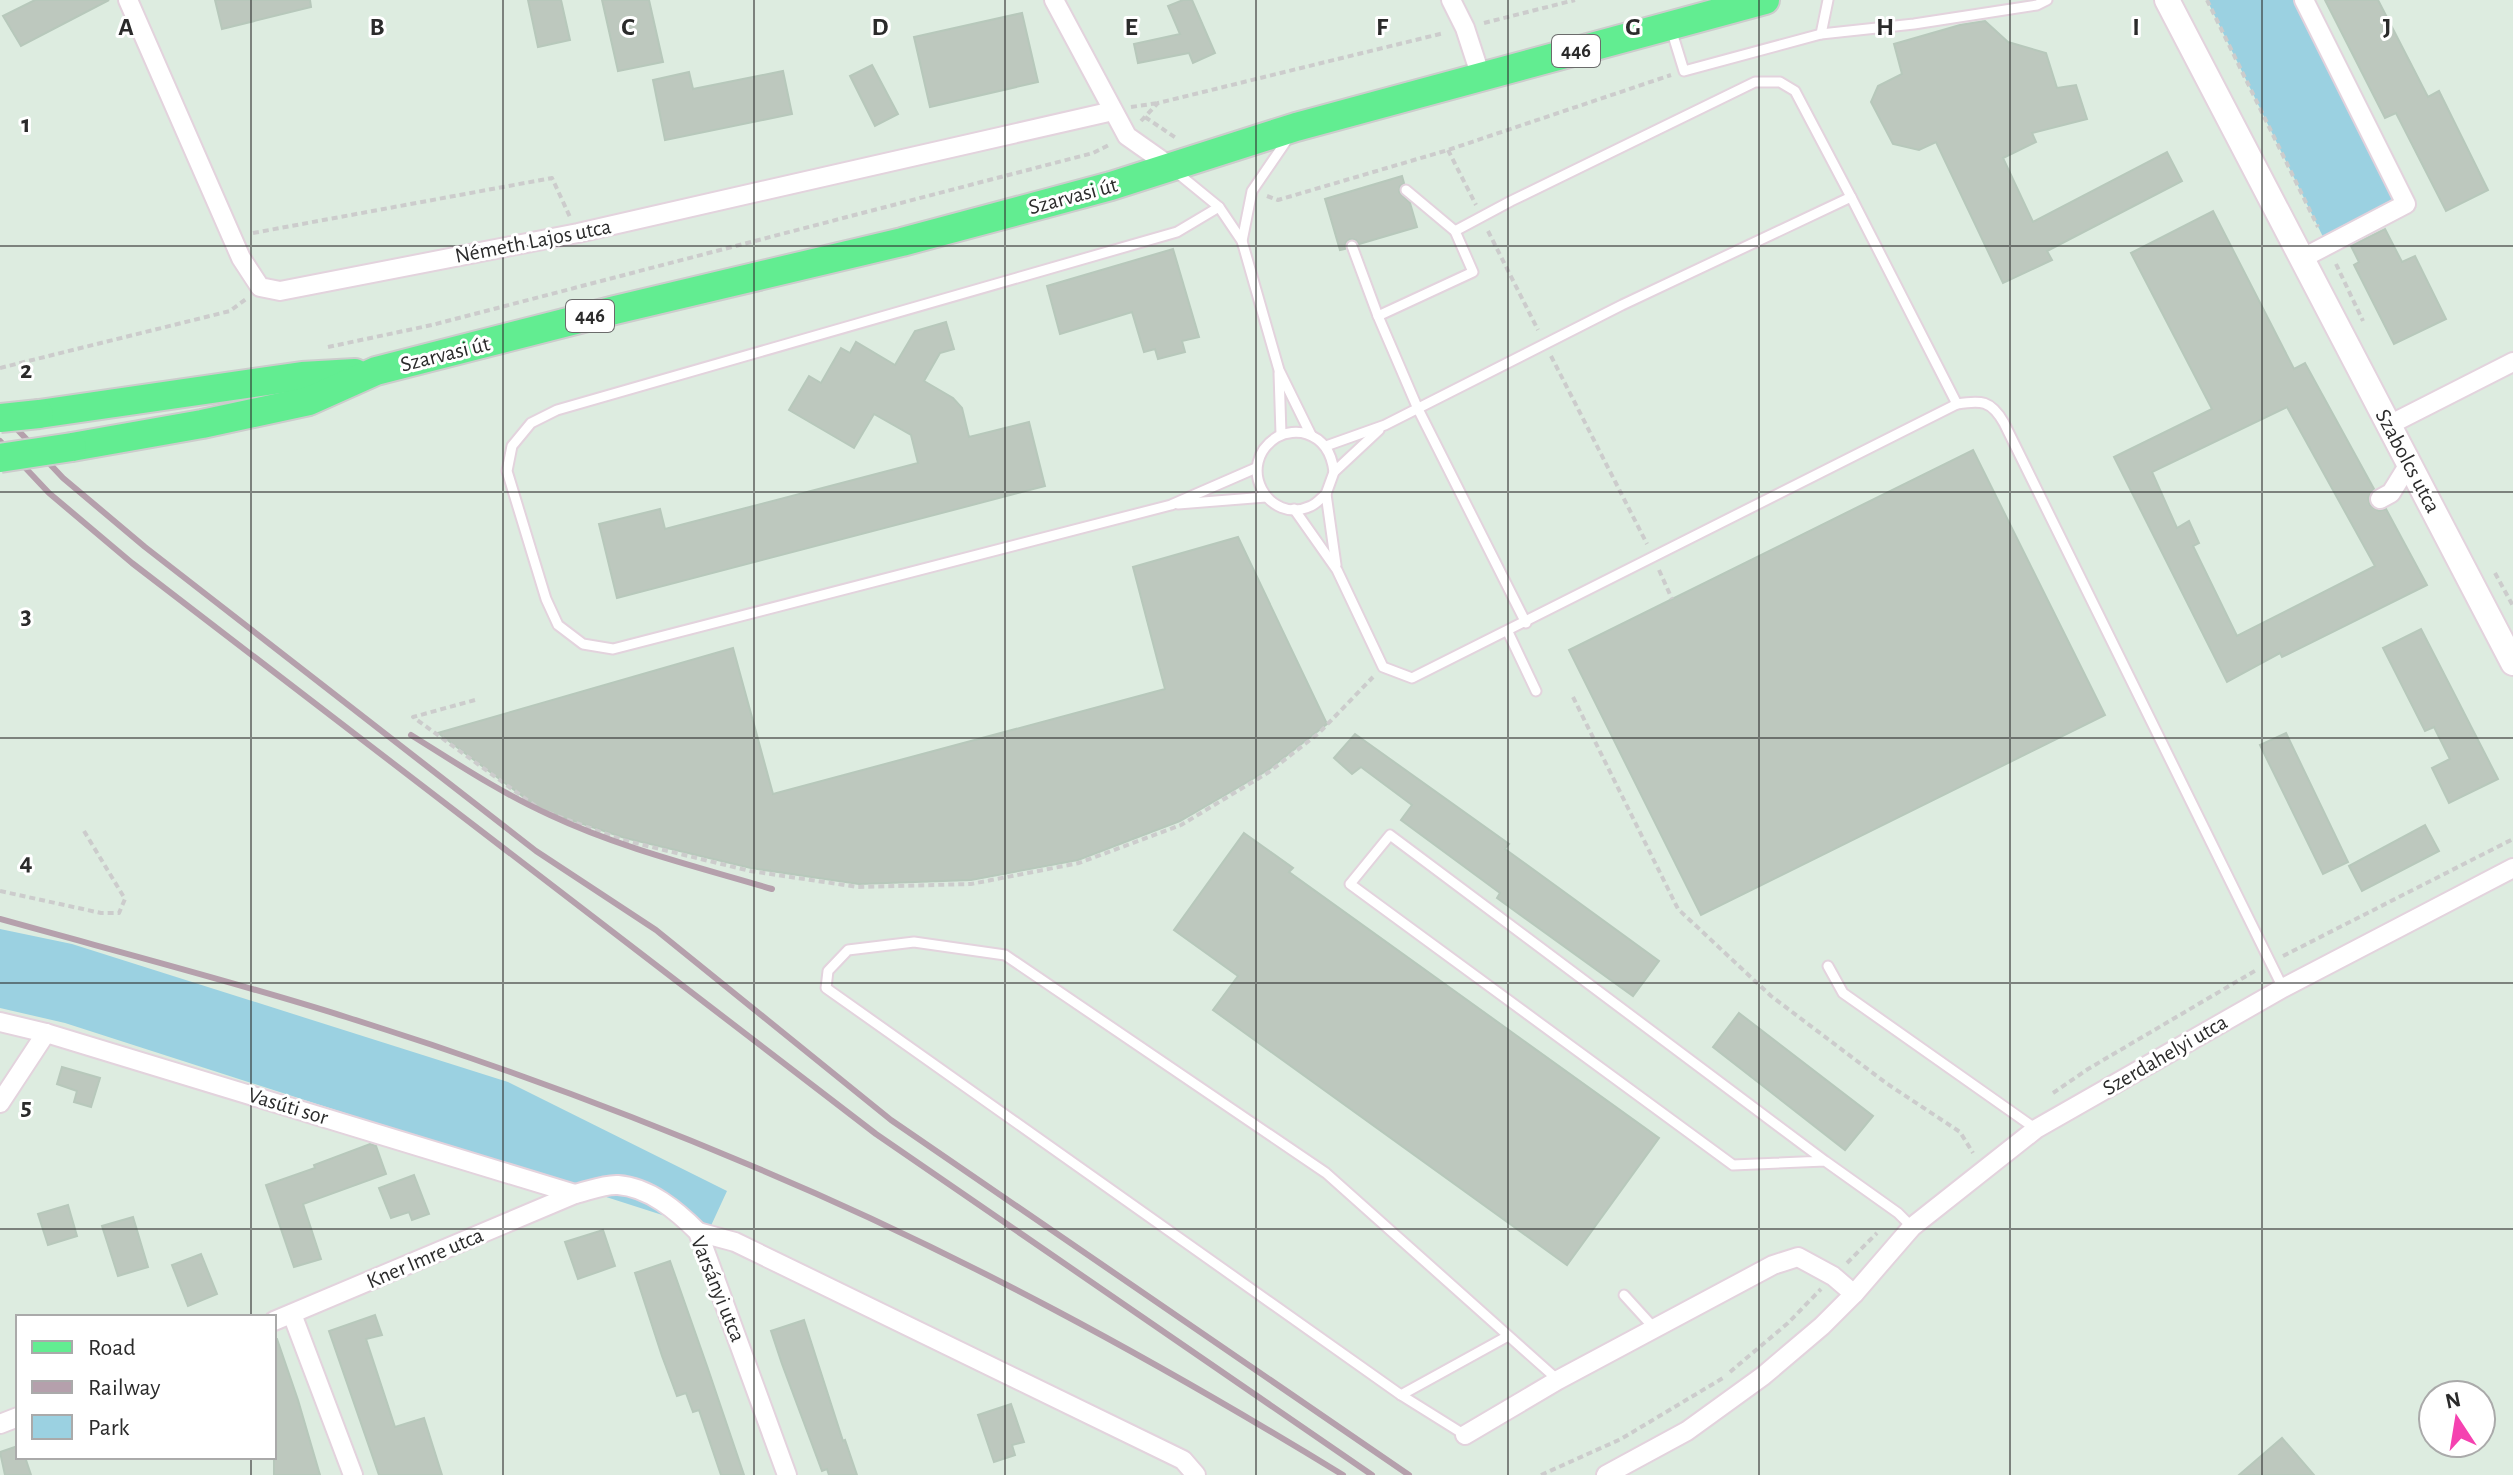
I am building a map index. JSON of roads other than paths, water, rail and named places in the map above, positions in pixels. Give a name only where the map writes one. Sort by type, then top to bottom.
[{"type":"main road","name":"Szarvasi út","points":[[0,458],[202,424],[309,401],[376,371],[902,242],[1111,186],[1296,127],[1765,0]]},
{"type":"main road","name":"Szarvasi út","points":[[0,418],[302,376],[376,371]]},
{"type":"street","name":"Németh Lajos utca","points":[[128,0],[230,237],[260,287],[280,291],[578,233],[1113,111]]},
{"type":"street","points":[[1054,0],[1127,136],[1171,167]]},
{"type":"street","points":[[1451,0],[1465,28],[1481,77]]},
{"type":"street","name":"Szabolcs utca","points":[[2167,0],[2513,663]]},
{"type":"street","points":[[2301,259],[2406,204],[2304,0]]},
{"type":"street","points":[[2389,425],[2513,362]]},
{"type":"street","points":[[2380,499],[2391,493],[2409,464]]},
{"type":"street","name":"Szerdahelyi utca","points":[[1606,1475],[1687,1431],[1763,1376],[1854,1294],[1912,1227],[2036,1129],[2283,988],[2513,868]]},
{"type":"street","name":"Vasúti sor","points":[[0,1022],[46,1033],[575,1194]]},
{"type":"street","points":[[0,1103],[46,1033]]},
{"type":"street","name":"Varsányi utca","points":[[575,1194],[617,1184],[645,1192],[678,1212],[698,1232],[787,1475]]},
{"type":"street","name":"Kner Imre utca","points":[[283,1318],[575,1194]]},
{"type":"street","points":[[698,1232],[735,1242],[1183,1460],[1196,1475]]},
{"type":"street","points":[[1465,1435],[1558,1380],[1773,1265],[1798,1257],[1833,1276],[1854,1294]]},
{"type":"street","points":[[283,1318],[353,1475]]},
{"type":"lane","points":[[1821,34],[1828,0]]},
{"type":"lane","points":[[1670,26],[1684,71],[1821,34],[1914,24],[2037,5],[2047,0]]},
{"type":"lane","points":[[1455,231],[1755,82],[1780,82],[1795,91],[1957,404]]},
{"type":"lane","points":[[1242,241],[1252,191],[1296,127]]},
{"type":"lane","points":[[1171,167],[1219,207],[1242,241],[1279,370],[1311,435]]},
{"type":"lane","points":[[1378,316],[1473,272],[1455,231],[1406,190]]},
{"type":"lane","points":[[1326,446],[1385,425],[1622,305],[1851,197]]},
{"type":"lane","points":[[1219,207],[1177,232],[557,410],[531,423],[512,446],[507,471],[546,599],[558,625],[583,644],[613,649],[1171,505],[1256,468]]},
{"type":"lane","points":[[1352,246],[1418,409],[1526,623]]},
{"type":"lane","points":[[1279,370],[1281,434]]},
{"type":"lane","points":[[1294,509],[1337,570],[1383,667],[1412,678],[1957,404],[1979,400],[1997,411],[2004,423],[2283,988]]},
{"type":"lane","points":[[1337,570],[1326,494],[1334,472],[1385,425]]},
{"type":"lane","points":[[1326,494],[1311,506],[1294,509],[1276,504],[1266,497],[1259,485],[1256,468],[1266,445],[1281,434],[1299,431],[1326,446],[1334,472]]},
{"type":"lane","points":[[1171,505],[1266,497]]},
{"type":"lane","points":[[1508,632],[1536,691]]},
{"type":"lane","points":[[1825,1161],[1733,1165],[1350,884],[1390,835],[1898,1213],[1912,1227]]},
{"type":"lane","points":[[1465,1435],[1401,1395],[826,988],[828,971],[848,950],[914,942],[1005,955],[1326,1173],[1558,1380]]},
{"type":"lane","points":[[1828,966],[1843,993],[2036,1129]]},
{"type":"lane","points":[[1624,1295],[1655,1329]]},
{"type":"lane","points":[[1401,1395],[1508,1336]]},
{"type":"railway","points":[[0,411],[63,478],[145,547],[536,851],[656,930],[891,1120],[1409,1475]]},
{"type":"railway","points":[[0,441],[49,493],[132,563],[876,1134],[1372,1475]]},
{"type":"railway","points":[[411,735],[514,797],[577,827],[660,856],[772,889]]},
{"type":"railway","points":[[0,919],[260,991],[397,1033],[500,1068],[702,1145],[905,1234],[1054,1309],[1343,1475]]}]
